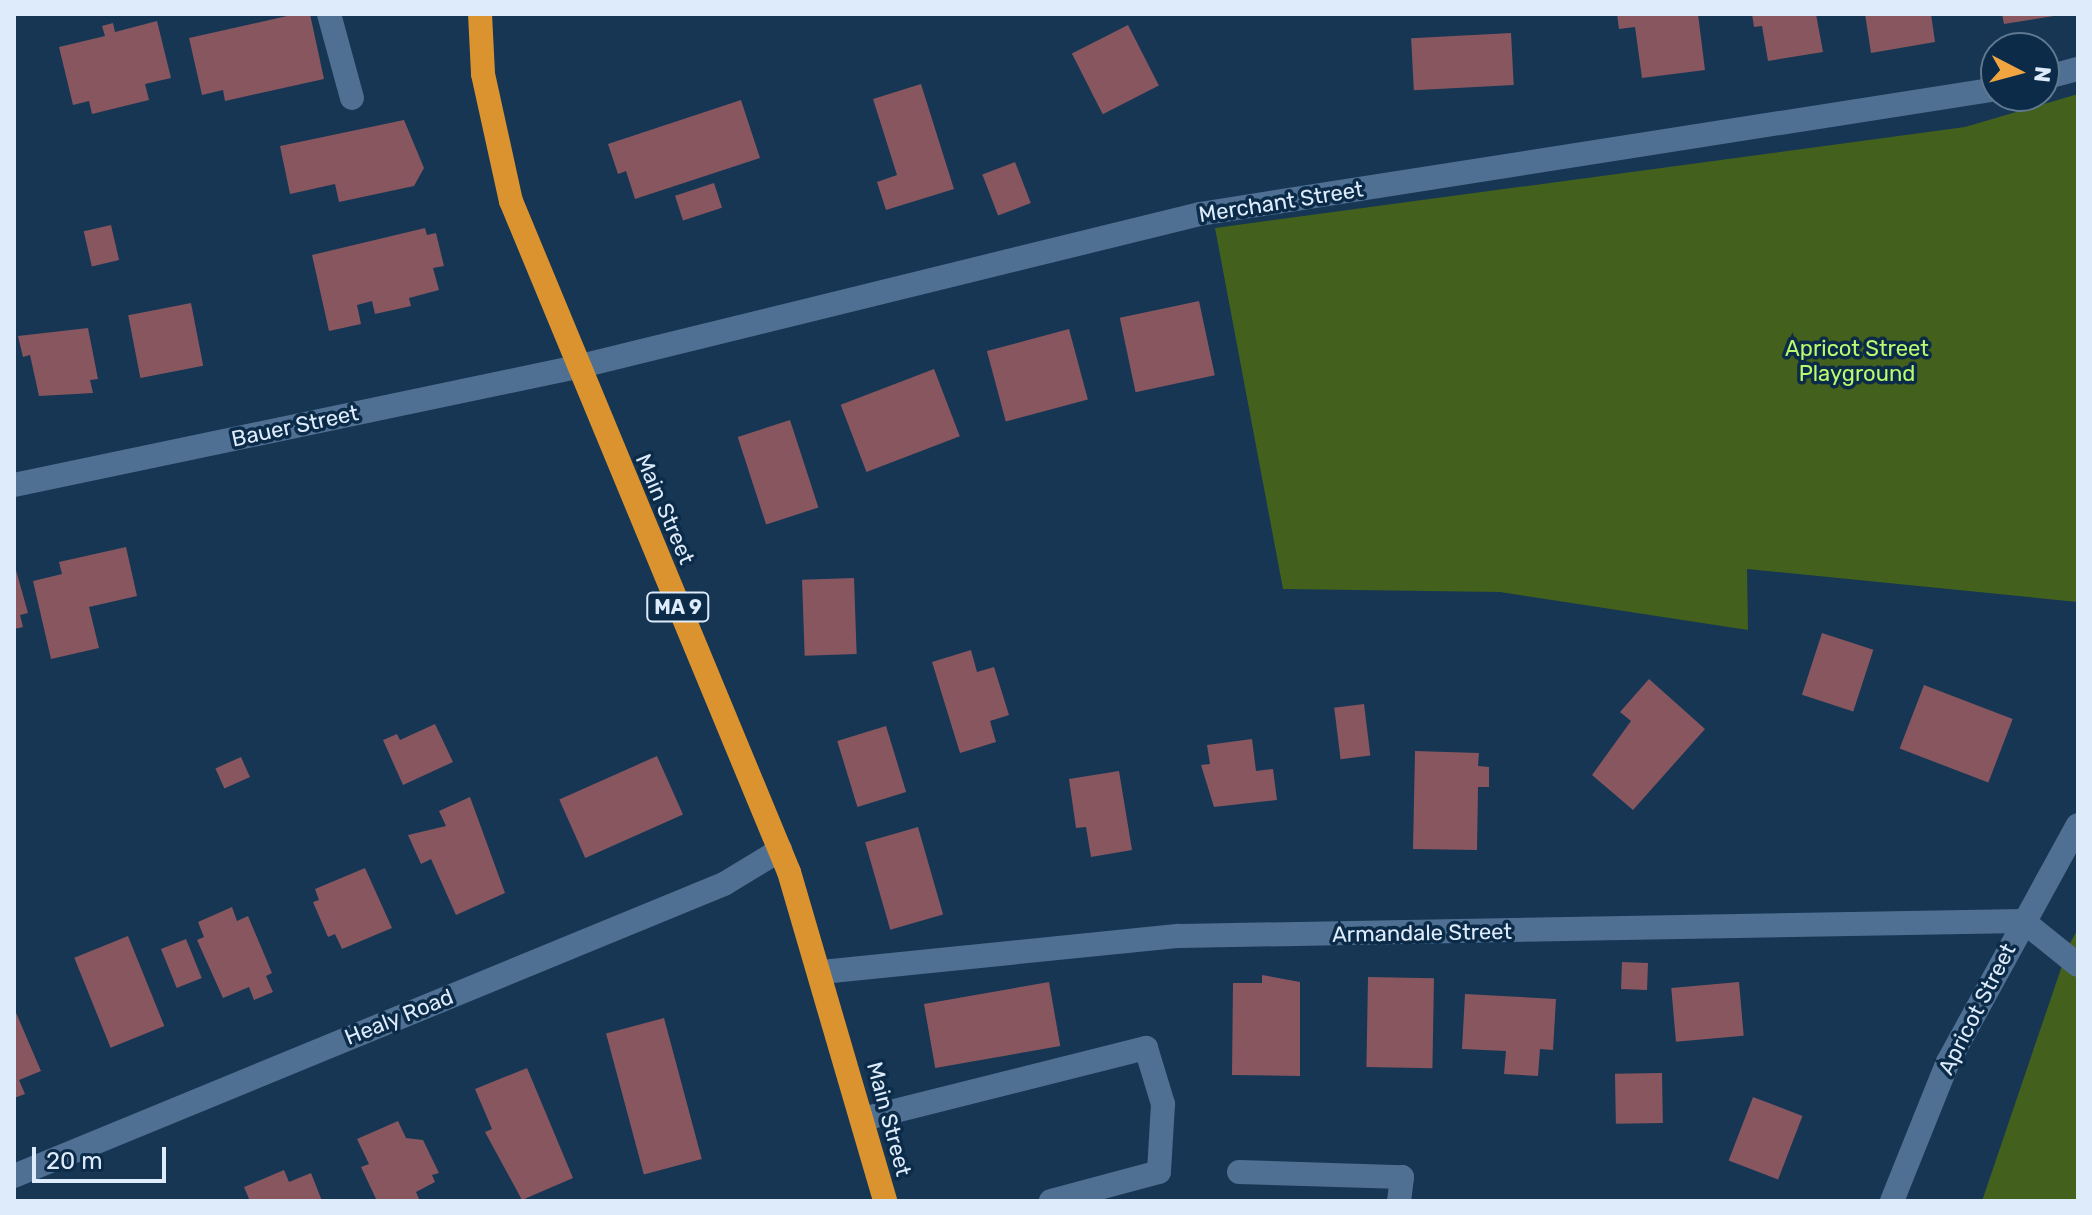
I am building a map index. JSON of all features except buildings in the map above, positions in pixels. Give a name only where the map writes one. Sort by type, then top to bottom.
[{"type":"highway","name":"Main Street","points":[[480,14],[483,74],[511,201],[577,367],[780,850],[822,972],[885,1201]]},
{"type":"street","points":[[329,14],[352,98]]},
{"type":"street","name":"Merchant Street","points":[[577,367],[1200,214],[1980,92]]},
{"type":"street","name":"Bauer Street","points":[[14,485],[577,367]]},
{"type":"street","name":"Apricot Street","points":[[1892,1201],[1948,1062],[2078,825]]},
{"type":"street","name":"Healy Road","points":[[14,1176],[724,884],[780,850]]},
{"type":"street","points":[[2023,921],[2078,965]]},
{"type":"street","name":"Armandale Street","points":[[822,972],[1179,936],[2023,921]]},
{"type":"street","points":[[863,1119],[1146,1048],[1163,1104],[1159,1172],[1051,1201]]},
{"type":"street","points":[[1239,1172],[1402,1177],[1399,1201]]},
{"type":"green space","name":"Apricot Street Playground","points":[[2078,94],[2078,602],[1747,569],[1748,630],[1500,592],[1283,589],[1215,228],[1965,127],[2016,112],[2060,112],[2060,99]]},
{"type":"green space","points":[[2078,929],[2078,1201],[1982,1201],[2069,945]]}]
